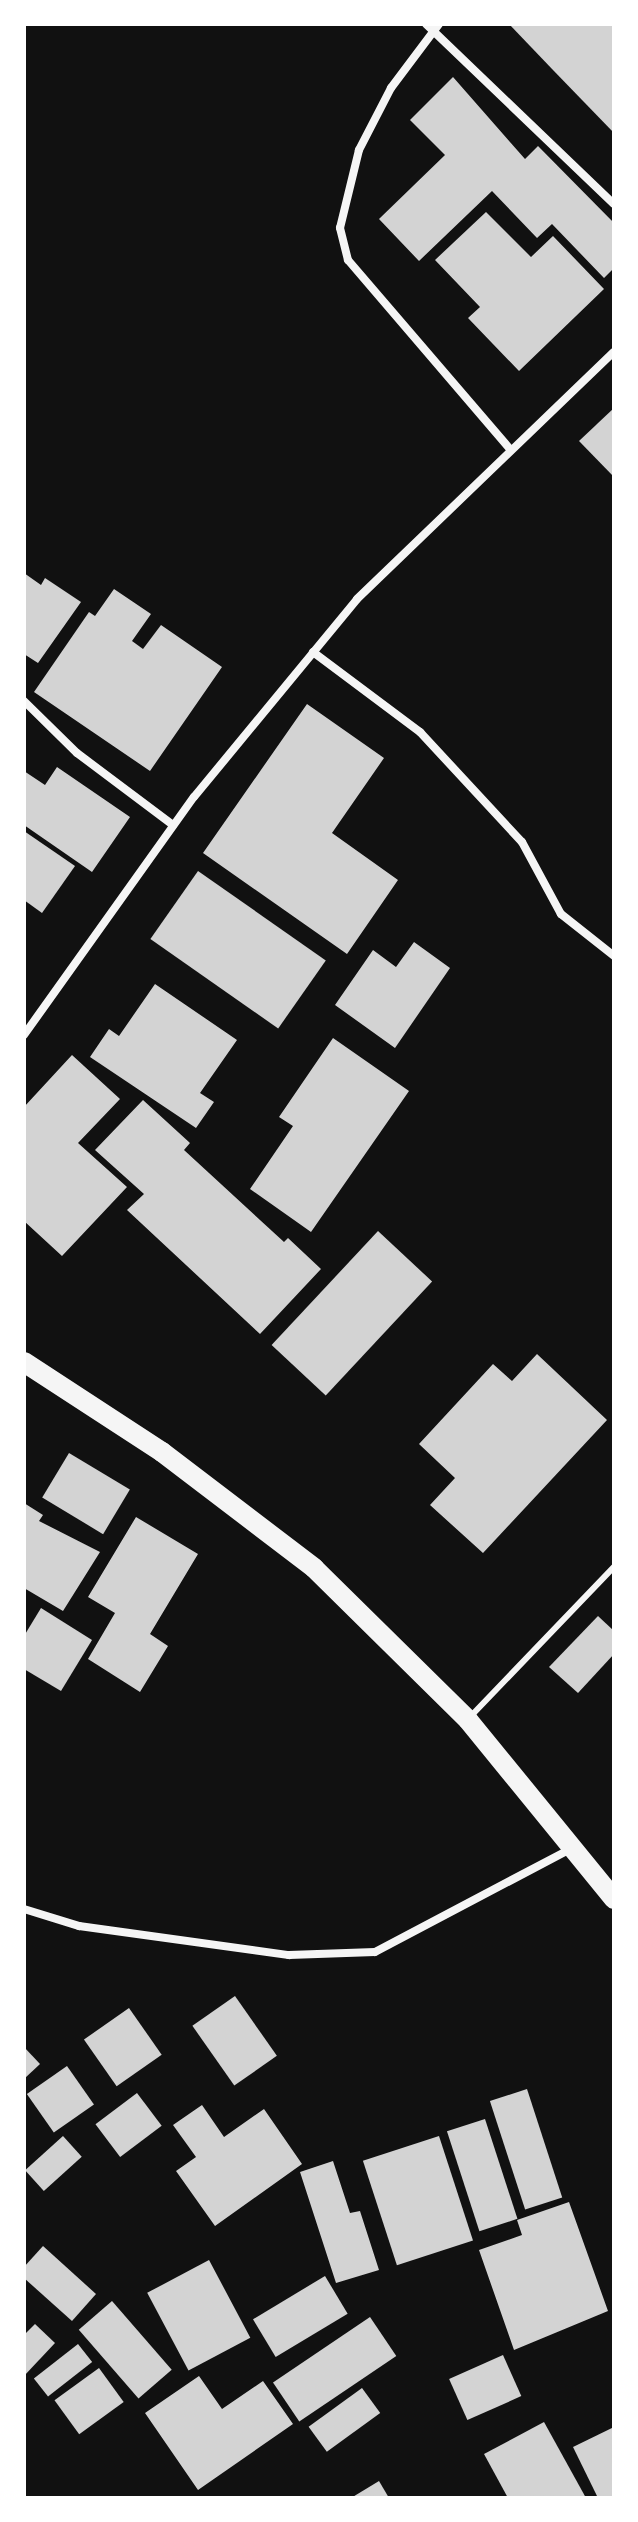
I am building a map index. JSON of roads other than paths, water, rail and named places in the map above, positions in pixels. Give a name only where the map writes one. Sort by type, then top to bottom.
[{"type":"main road","points":[[24,1362],[162,1452],[314,1568],[468,1720],[570,1849],[614,1899]]},
{"type":"street","points":[[426,24],[614,204]]},
{"type":"street","points":[[439,24],[391,88],[359,150],[340,228],[348,260],[509,448]]},
{"type":"street","points":[[24,1035],[173,825],[357,599],[509,448],[614,352]]},
{"type":"street","points":[[313,652],[420,732],[522,842],[561,914],[614,956]]},
{"type":"street","points":[[24,701],[77,753],[173,825]]},
{"type":"street","points":[[24,1909],[79,1926],[289,1955],[375,1952],[570,1849]]},
{"type":"lane","points":[[468,1720],[614,1567]]}]
